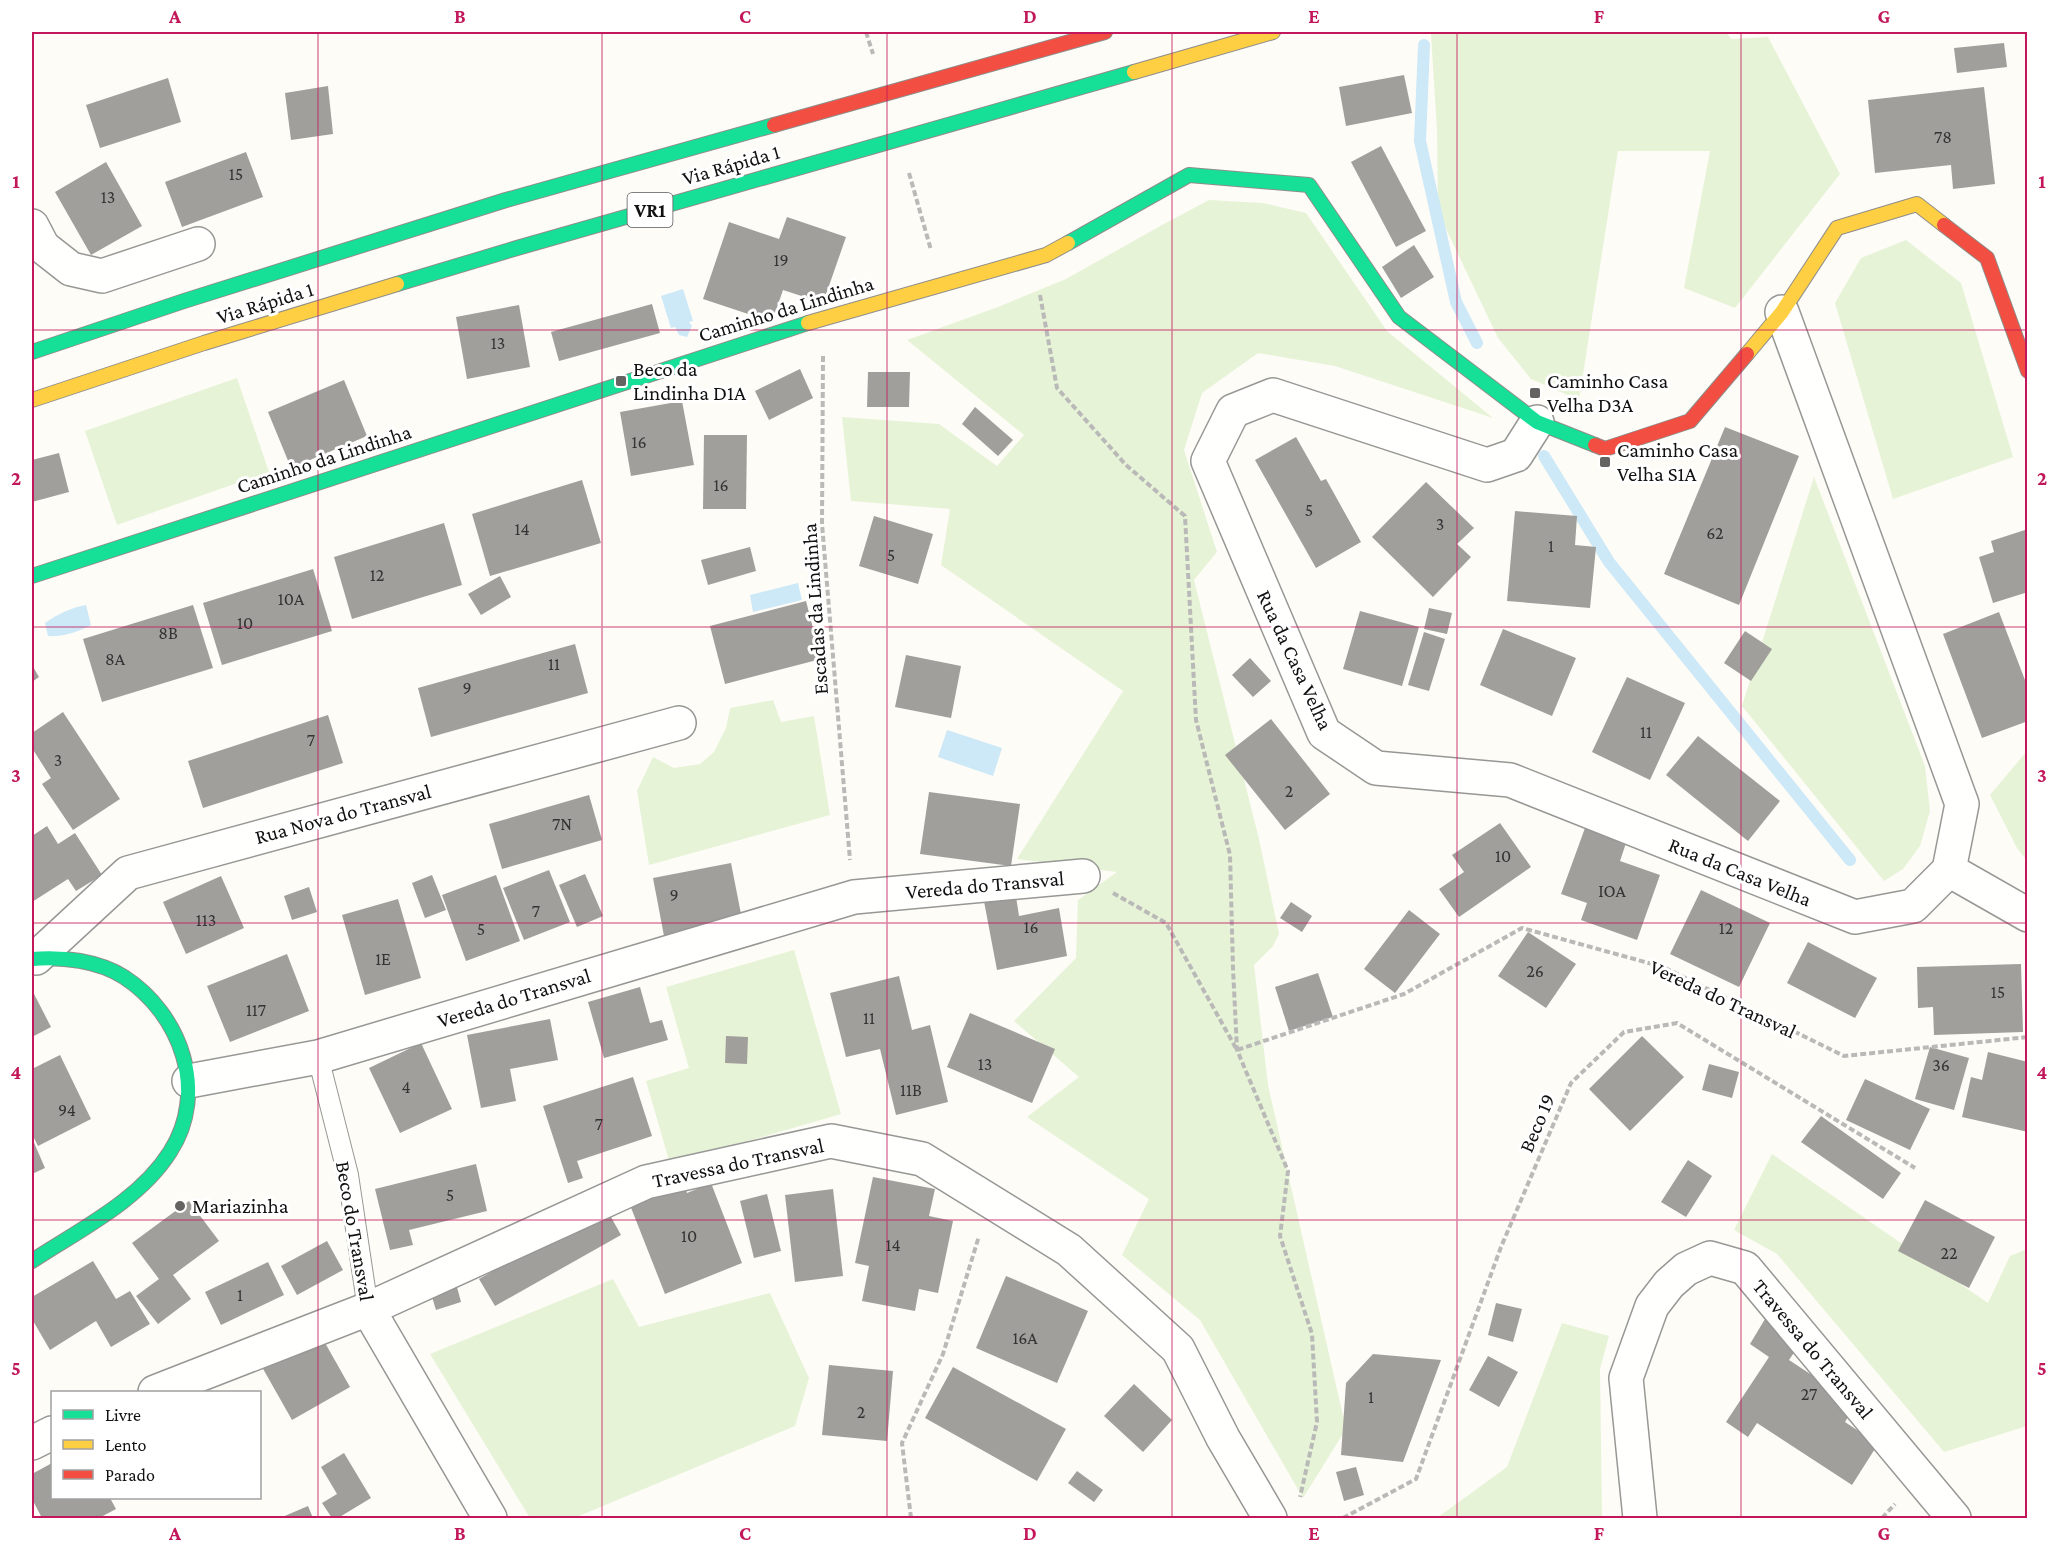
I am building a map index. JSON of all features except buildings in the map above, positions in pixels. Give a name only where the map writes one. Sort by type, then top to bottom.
[{"type":"main road","name":"Via Rápida 1","points":[[32,352],[506,200],[1105,32]]},
{"type":"main road","name":"Via Rápida 1","points":[[32,400],[204,343],[517,248],[1273,32]]},
{"type":"main road","name":"Caminho da Lindinha","points":[[32,576],[823,318],[1046,255],[1189,175],[1309,185],[1399,317],[1537,422]]},
{"type":"main road","points":[[1537,422],[1605,449],[1690,421],[1782,312],[1837,228],[1917,204],[1987,258],[2028,371]]},
{"type":"main road","points":[[32,1261],[133,1192],[154,1171],[170,1152],[181,1129],[188,1104],[189,1081],[181,1049],[164,1016],[147,996],[110,970],[66,959],[34,959]]},
{"type":"street","points":[[32,226],[43,247],[71,269],[102,276],[198,244]]},
{"type":"street","points":[[1782,312],[1962,804],[1949,870],[2028,915]]},
{"type":"street","name":"Rua da Casa Velha","points":[[1537,422],[1516,455],[1487,465],[1273,395],[1233,411],[1208,461],[1324,733],[1376,768],[1510,780],[1855,918],[1913,906],[1949,870]]},
{"type":"street","name":"Rua Nova do Transval","points":[[34,959],[128,873],[679,723]]},
{"type":"street","name":"Vereda do Transval","points":[[189,1081],[318,1057],[854,897],[1083,876]]},
{"type":"street","name":"Travessa do Transval","points":[[158,1391],[368,1309],[646,1182],[831,1141],[922,1159],[1069,1250],[1178,1349],[1222,1438],[1283,1513]]},
{"type":"street","name":"Travessa do Transval","points":[[1640,1518],[1626,1378],[1652,1306],[1669,1284],[1686,1269],[1710,1258],[1745,1268],[1954,1518]]},
{"type":"street","name":"Beco do Transval","points":[[368,1309],[490,1518]]},
{"type":"street","points":[[32,1443],[51,1434]]},
{"type":"lane","name":"Beco do Transval","points":[[318,1057],[348,1175],[368,1309]]},
{"type":"path","points":[[866,32],[873,54]]},
{"type":"path","points":[[906,163],[941,285]]},
{"type":"path","points":[[1034,259],[1057,388],[1126,465],[1185,516],[1196,720],[1230,855],[1237,1050],[1288,1171],[1280,1236],[1312,1334],[1317,1422],[1283,1513]]},
{"type":"path","name":"Escadas da Lindinha","points":[[823,318],[822,524],[854,897]]},
{"type":"path","name":"Vereda do Transval","points":[[1083,876],[1166,922],[1237,1050],[1404,994],[1522,928],[1662,967],[1844,1056],[2028,1037]]},
{"type":"path","name":"Beco 19","points":[[1343,1518],[1416,1479],[1501,1247],[1571,1083],[1623,1032],[1677,1023],[1915,1168]]},
{"type":"path","points":[[911,1518],[902,1443],[944,1354],[989,1200]]},
{"type":"green space","points":[[1442,32],[1726,32],[1731,39],[1768,37],[1840,174],[1735,308],[1684,288],[1710,151],[1618,151],[1579,400],[1531,379],[1498,338],[1438,212],[1437,130],[1431,34]]},
{"type":"green space","points":[[1209,200],[1263,203],[1306,213],[1387,331],[1493,418],[1335,366],[1258,353],[1202,393],[1184,450],[1217,552],[1194,580],[1259,839],[1279,934],[1273,946],[1254,965],[1268,1085],[1346,1429],[1303,1498],[1200,1320],[1122,1255],[1149,1199],[1027,1117],[1079,1077],[1014,1021],[1076,958],[1078,900],[1117,872],[1017,859],[1123,691],[941,565],[950,509],[851,501],[842,417],[939,424],[997,466],[1024,435],[907,340],[1066,279]]},
{"type":"green space","points":[[1906,240],[1961,283],[2013,457],[1893,499],[1835,303],[1861,258]]},
{"type":"green space","points":[[237,378],[269,472],[117,525],[85,431]]},
{"type":"green space","points":[[1814,477],[1925,766],[1930,811],[1920,846],[1903,869],[1884,881],[1742,706]]},
{"type":"green space","points":[[773,700],[781,722],[814,716],[830,815],[649,865],[637,791],[653,757],[674,768],[700,764],[714,752],[726,728],[730,708]]},
{"type":"green space","points":[[2027,751],[2027,861],[2017,848],[1990,795]]},
{"type":"green space","points":[[794,950],[841,1114],[670,1164],[646,1081],[689,1068],[666,987]]},
{"type":"green space","points":[[1772,1154],[1988,1303],[2010,1256],[2027,1249],[2027,1426],[1944,1452],[1777,1254],[1734,1230]]},
{"type":"green space","points":[[613,1279],[639,1327],[770,1293],[809,1378],[795,1426],[574,1518],[530,1518],[430,1354]]},
{"type":"green space","points":[[1562,1323],[1609,1336],[1600,1369],[1602,1518],[1432,1518],[1441,1515],[1507,1467]]},
{"type":"water","points":[[683,289],[693,321],[689,322],[692,326],[687,337],[679,335],[675,327],[671,328],[661,296]]},
{"type":"water","points":[[798,583],[802,600],[753,612],[750,595]]},
{"type":"water","points":[[86,605],[91,625],[70,634],[48,636],[45,623],[64,612]]},
{"type":"water","points":[[947,730],[1002,748],[993,776],[938,757]]},
{"type":"waterway","points":[[1424,45],[1420,141],[1456,302],[1477,343]]},
{"type":"waterway","points":[[1544,456],[1609,562],[1850,860]]},
{"type":"traffic: fast","points":[[397,284],[1134,72]]},
{"type":"traffic: fast","points":[[32,352],[184,301],[506,200],[774,125]]},
{"type":"traffic: fast","points":[[1068,243],[1189,175],[1309,185],[1399,317],[1537,422],[1595,445]]},
{"type":"traffic: fast","points":[[32,576],[808,323]]},
{"type":"traffic: fast","points":[[32,959],[56,958],[92,963],[124,977],[144,993],[161,1012],[174,1033],[183,1056],[188,1080],[187,1105],[182,1129],[170,1152],[157,1169],[125,1200],[32,1261]]},
{"type":"traffic: slow","points":[[1134,72],[1273,32]]},
{"type":"traffic: slow","points":[[1747,354],[1782,312],[1837,228],[1917,204],[1944,225]]},
{"type":"traffic: slow","points":[[808,323],[1046,255],[1068,243]]},
{"type":"traffic: slow","points":[[32,400],[204,343],[397,284]]},
{"type":"traffic: jam","points":[[774,125],[1105,32]]},
{"type":"traffic: jam","points":[[1944,225],[1987,258],[2028,371]]},
{"type":"traffic: jam","points":[[1595,445],[1605,449],[1690,421],[1747,354]]},
{"type":"place","name":"Beco da Lindinha D1A","points":[[621,381]]},
{"type":"place","name":"Caminho Casa Velha D3A","points":[[1535,393]]},
{"type":"place","name":"Caminho Casa Velha S1A","points":[[1605,462]]},
{"type":"place","name":"Mariazinha","points":[[180,1206]]}]
